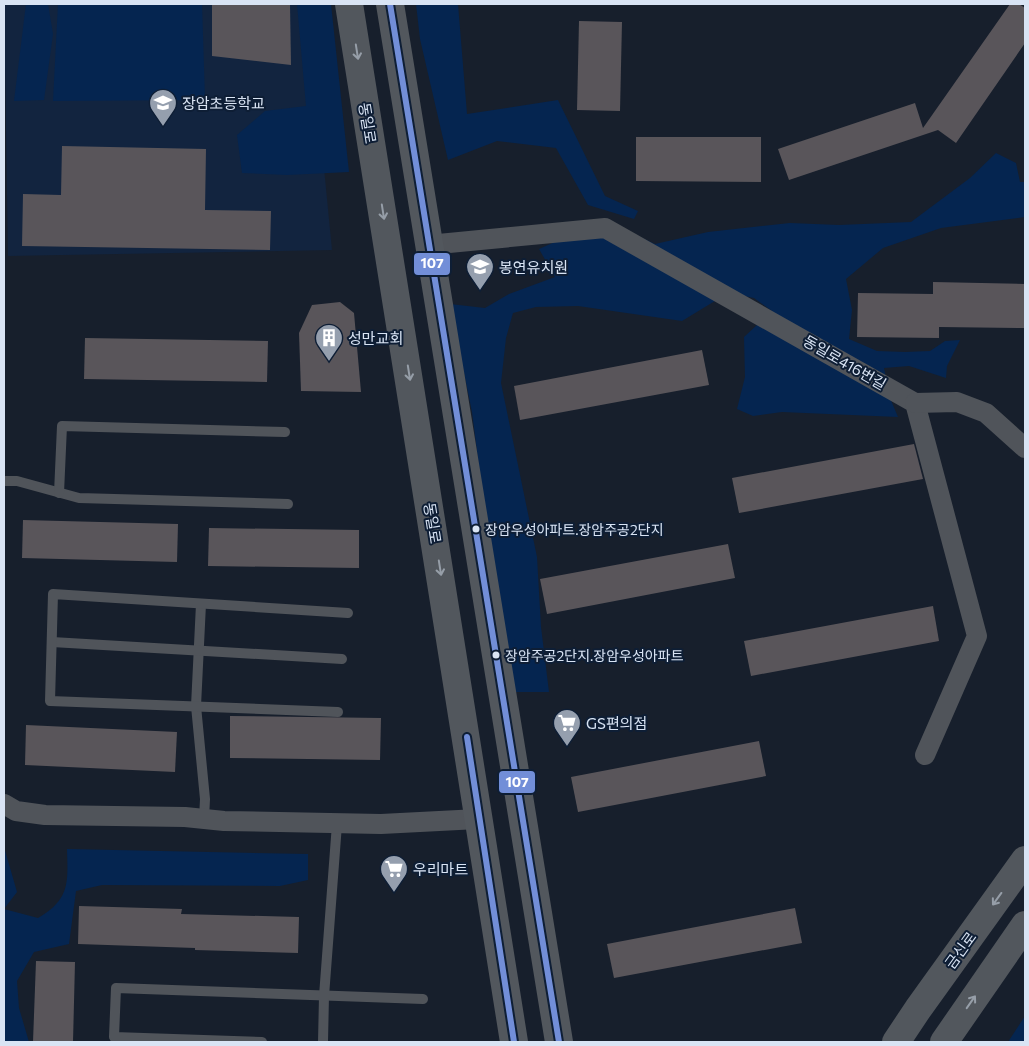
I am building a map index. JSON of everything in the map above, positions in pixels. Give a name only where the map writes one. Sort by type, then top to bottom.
[{"type":"street","name":"동일로","points":[[349,4],[470,752],[478,819],[514,1042]]},
{"type":"street","points":[[390,4],[559,1042]]},
{"type":"street","name":"동일로416번길","points":[[428,245],[605,228],[915,403]]},
{"type":"street","points":[[925,755],[977,636],[915,403],[957,402],[986,413],[1025,448]]},
{"type":"street","points":[[4,804],[16,810],[45,815],[337,824],[381,824],[478,819]]},
{"type":"street","name":"금신로","points":[[896,1042],[918,1008],[1025,860]]},
{"type":"street","points":[[944,1042],[1025,925]]},
{"type":"lane","points":[[59,493],[62,426],[285,432]]},
{"type":"lane","points":[[4,481],[17,482],[79,498],[288,504]]},
{"type":"lane","points":[[338,712],[50,701],[53,594],[348,613]]},
{"type":"lane","points":[[201,604],[196,706],[205,799],[204,819]]},
{"type":"lane","points":[[52,642],[342,659]]},
{"type":"lane","points":[[323,1042],[324,996],[337,824]]},
{"type":"lane","points":[[262,1042],[114,1037],[116,988],[423,999]]},
{"type":"shaded area","name":"장암초등학교","points":[[4,4],[308,4],[332,250],[8,256]]},
{"type":"shaded area","points":[[26,4],[48,4],[53,34],[44,100],[14,101]]},
{"type":"shaded area","points":[[58,4],[202,4],[205,100],[53,101]]},
{"type":"shaded area","points":[[297,4],[331,4],[349,172],[287,175],[242,173],[237,135],[265,111],[306,106]]},
{"type":"shaded area","points":[[416,4],[458,4],[467,114],[558,100],[605,196],[638,211],[634,219],[588,205],[556,148],[497,141],[448,160],[420,39]]},
{"type":"shaded area","points":[[996,153],[1016,163],[1020,182],[1025,182],[1025,217],[941,228],[883,248],[846,279],[852,310],[849,339],[877,351],[905,352],[930,351],[945,341],[960,340],[947,366],[946,378],[909,366],[884,368],[890,398],[898,417],[782,412],[753,416],[737,409],[745,377],[744,337],[772,311],[754,298],[728,293],[682,321],[578,306],[536,307],[513,313],[506,338],[501,383],[537,557],[541,627],[549,692],[512,692],[489,545],[472,412],[450,304],[485,308],[509,294],[555,277],[539,249],[604,220],[655,244],[708,232],[790,223],[839,225],[911,222],[970,178]]},
{"type":"shaded area","points":[[4,847],[17,892],[4,909]]},
{"type":"shaded area","points":[[67,849],[308,854],[308,880],[280,886],[102,885],[76,891],[69,944],[34,952],[17,981],[19,1008],[29,1042],[4,1042],[4,909],[38,918],[56,904],[62,897],[67,881]]},
{"type":"shaded area","points":[[1025,1016],[1025,1042],[1008,1042]]},
{"type":"building","points":[[212,4],[290,4],[291,65],[212,56]]},
{"type":"building","points":[[1010,4],[1019,4],[1025,8],[1025,43],[956,143],[938,130],[789,180],[778,149],[915,103],[923,128]]},
{"type":"building","points":[[579,21],[622,22],[620,111],[577,110]]},
{"type":"building","points":[[636,137],[761,137],[761,182],[636,181]]},
{"type":"building","points":[[62,146],[206,149],[205,210],[271,211],[270,250],[22,246],[23,194],[61,195]]},
{"type":"building","points":[[933,282],[1025,284],[1025,328],[939,327],[939,338],[857,337],[858,293],[933,294]]},
{"type":"building","name":"성만교회","points":[[340,302],[354,313],[361,392],[301,391],[299,333],[312,305]]},
{"type":"building","points":[[85,338],[268,341],[267,382],[84,379]]},
{"type":"building","points":[[702,350],[709,385],[520,420],[514,386]]},
{"type":"building","points":[[914,444],[923,479],[739,513],[732,478]]},
{"type":"building","points":[[23,520],[178,524],[177,562],[22,558]]},
{"type":"building","points":[[209,528],[359,530],[359,568],[208,566]]},
{"type":"building","points":[[728,544],[735,578],[547,614],[540,579]]},
{"type":"building","points":[[933,606],[939,641],[751,676],[744,641]]},
{"type":"building","points":[[230,716],[381,718],[380,760],[230,758]]},
{"type":"building","points":[[26,725],[177,732],[175,772],[25,765]]},
{"type":"building","points":[[759,741],[766,776],[578,812],[571,777]]},
{"type":"building","points":[[79,906],[182,909],[181,914],[299,917],[298,953],[78,944]]},
{"type":"building","points":[[795,908],[802,943],[614,978],[607,944]]},
{"type":"building","points":[[36,961],[75,962],[73,1042],[33,1042]]},
{"type":"transit line","name":"107","points":[[390,4],[559,1042]]},
{"type":"transit line","name":"107","points":[[467,737],[514,1042]]},
{"type":"place","name":"장암초등학교","points":[[163,127]]},
{"type":"place","name":"봉연유치원","points":[[480,291]]},
{"type":"place","name":"성만교회","points":[[329,362]]},
{"type":"place","name":"장암우성아파트.장암주공2단지","points":[[476,529]]},
{"type":"place","name":"장암주공2단지.장암우성아파트","points":[[496,655]]},
{"type":"place","name":"GS편의점","points":[[567,747]]},
{"type":"place","name":"우리마트","points":[[394,893]]}]
